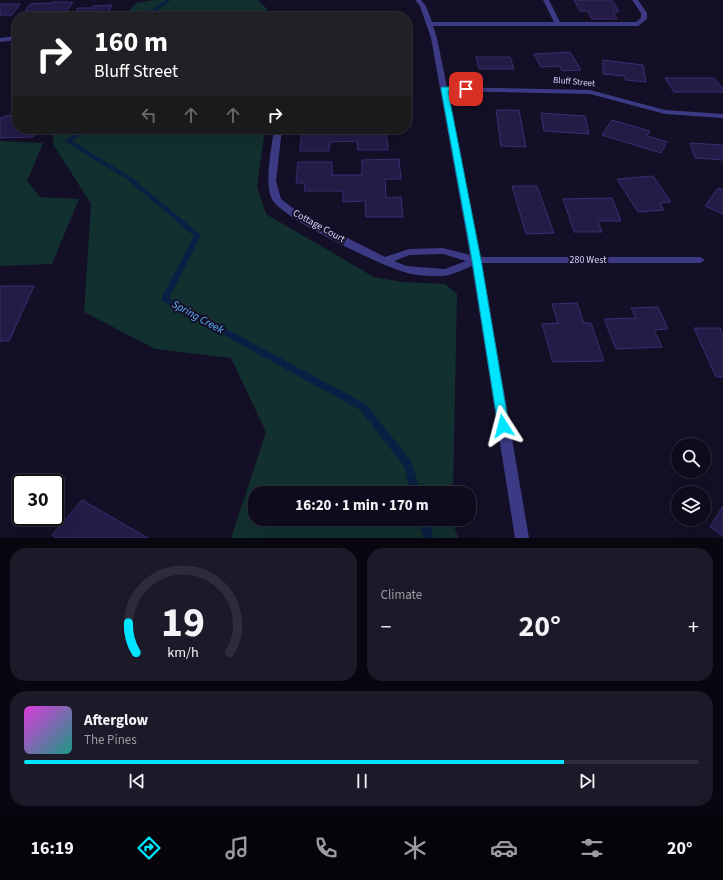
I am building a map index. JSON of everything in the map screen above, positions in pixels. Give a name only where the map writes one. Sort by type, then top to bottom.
[{"type":"street","points":[[418,0],[422,6],[434,38],[444,89],[476,260],[522,538]]},
{"type":"street","points":[[546,0],[558,24]]},
{"type":"street","points":[[429,24],[638,24],[644,19],[644,13],[635,0]]},
{"type":"street","points":[[0,40],[12,39]]},
{"type":"street","name":"Bluff Street","points":[[444,89],[590,92],[665,112],[723,116]]},
{"type":"street","name":"Cottage Court","points":[[277,134],[272,181],[277,200],[299,217],[384,261],[405,270],[435,274],[446,273],[476,260]]},
{"type":"street","points":[[384,261],[409,252],[443,251],[476,260]]},
{"type":"street","name":"280 West","points":[[476,260],[700,260]]},
{"type":"green space","points":[[155,0],[258,0],[268,10],[263,12],[128,12],[136,3]]},
{"type":"green space","points":[[54,134],[264,134],[257,187],[266,214],[374,277],[403,282],[445,284],[457,294],[453,486],[248,486],[266,432],[231,358],[155,349],[84,312],[91,204],[53,144]]},
{"type":"green space","points":[[0,141],[43,143],[27,181],[40,197],[79,199],[52,264],[0,266]]},
{"type":"green space","points":[[248,487],[248,526],[454,526],[458,538],[231,538]]},
{"type":"building","points":[[574,0],[612,0],[619,12],[613,12],[617,19],[592,19],[588,11],[580,11]]},
{"type":"building","points":[[73,2],[66,12],[24,12],[30,4]]},
{"type":"building","points":[[0,4],[20,4],[14,12],[12,12],[12,15],[0,15]]},
{"type":"building","points":[[112,5],[108,12],[76,12],[78,8],[92,8],[93,6]]},
{"type":"building","points":[[570,52],[581,70],[562,71],[559,66],[541,67],[534,54]]},
{"type":"building","points":[[476,57],[510,57],[514,69],[479,69]]},
{"type":"building","points":[[603,60],[643,65],[646,82],[626,80],[624,76],[603,74]]},
{"type":"building","points":[[665,78],[714,78],[723,89],[723,92],[674,92]]},
{"type":"building","points":[[496,110],[519,110],[526,147],[501,146]]},
{"type":"building","points":[[541,113],[585,116],[589,134],[544,131]]},
{"type":"building","points":[[10,115],[12,119],[12,134],[35,134],[33,137],[0,138],[0,118]]},
{"type":"building","points":[[612,120],[650,131],[647,136],[667,142],[661,153],[602,135]]},
{"type":"building","points":[[302,134],[386,134],[388,150],[358,150],[357,141],[330,142],[329,151],[300,151]]},
{"type":"building","points":[[690,143],[723,145],[723,160],[695,158]]},
{"type":"building","points":[[399,159],[401,179],[385,179],[386,198],[401,197],[403,217],[366,217],[365,201],[343,202],[343,191],[304,191],[305,183],[296,183],[298,162],[332,162],[332,175],[362,175],[362,160]]},
{"type":"building","points":[[653,176],[671,202],[660,203],[664,210],[638,212],[617,179]]},
{"type":"building","points":[[512,186],[537,186],[554,233],[526,234]]},
{"type":"building","points":[[718,188],[723,190],[723,214],[705,206]]},
{"type":"building","points":[[612,198],[621,221],[598,221],[602,232],[574,232],[563,199]]},
{"type":"building","points":[[0,286],[34,286],[9,341],[0,341]]},
{"type":"building","points":[[577,303],[584,323],[591,323],[604,361],[553,362],[542,324],[558,323],[552,304]]},
{"type":"building","points":[[658,307],[668,329],[654,330],[662,347],[616,349],[604,319],[636,318],[631,308]]},
{"type":"building","points":[[694,328],[720,328],[723,334],[723,377],[716,377]]},
{"type":"building","points":[[82,500],[148,538],[56,538],[52,535],[60,526],[64,526],[64,521]]},
{"type":"building","points":[[723,506],[723,536],[710,527]]},
{"type":"waterway","name":"Spring Creek","points":[[151,12],[169,0]]},
{"type":"waterway","name":"Spring Creek","points":[[79,134],[68,141],[130,179],[198,235],[165,299],[363,407],[408,464],[414,486]]},
{"type":"waterway","name":"Spring Creek","points":[[425,526],[429,538]]},
{"type":"route","points":[[466,89],[444,89],[476,260],[503,426]]}]
